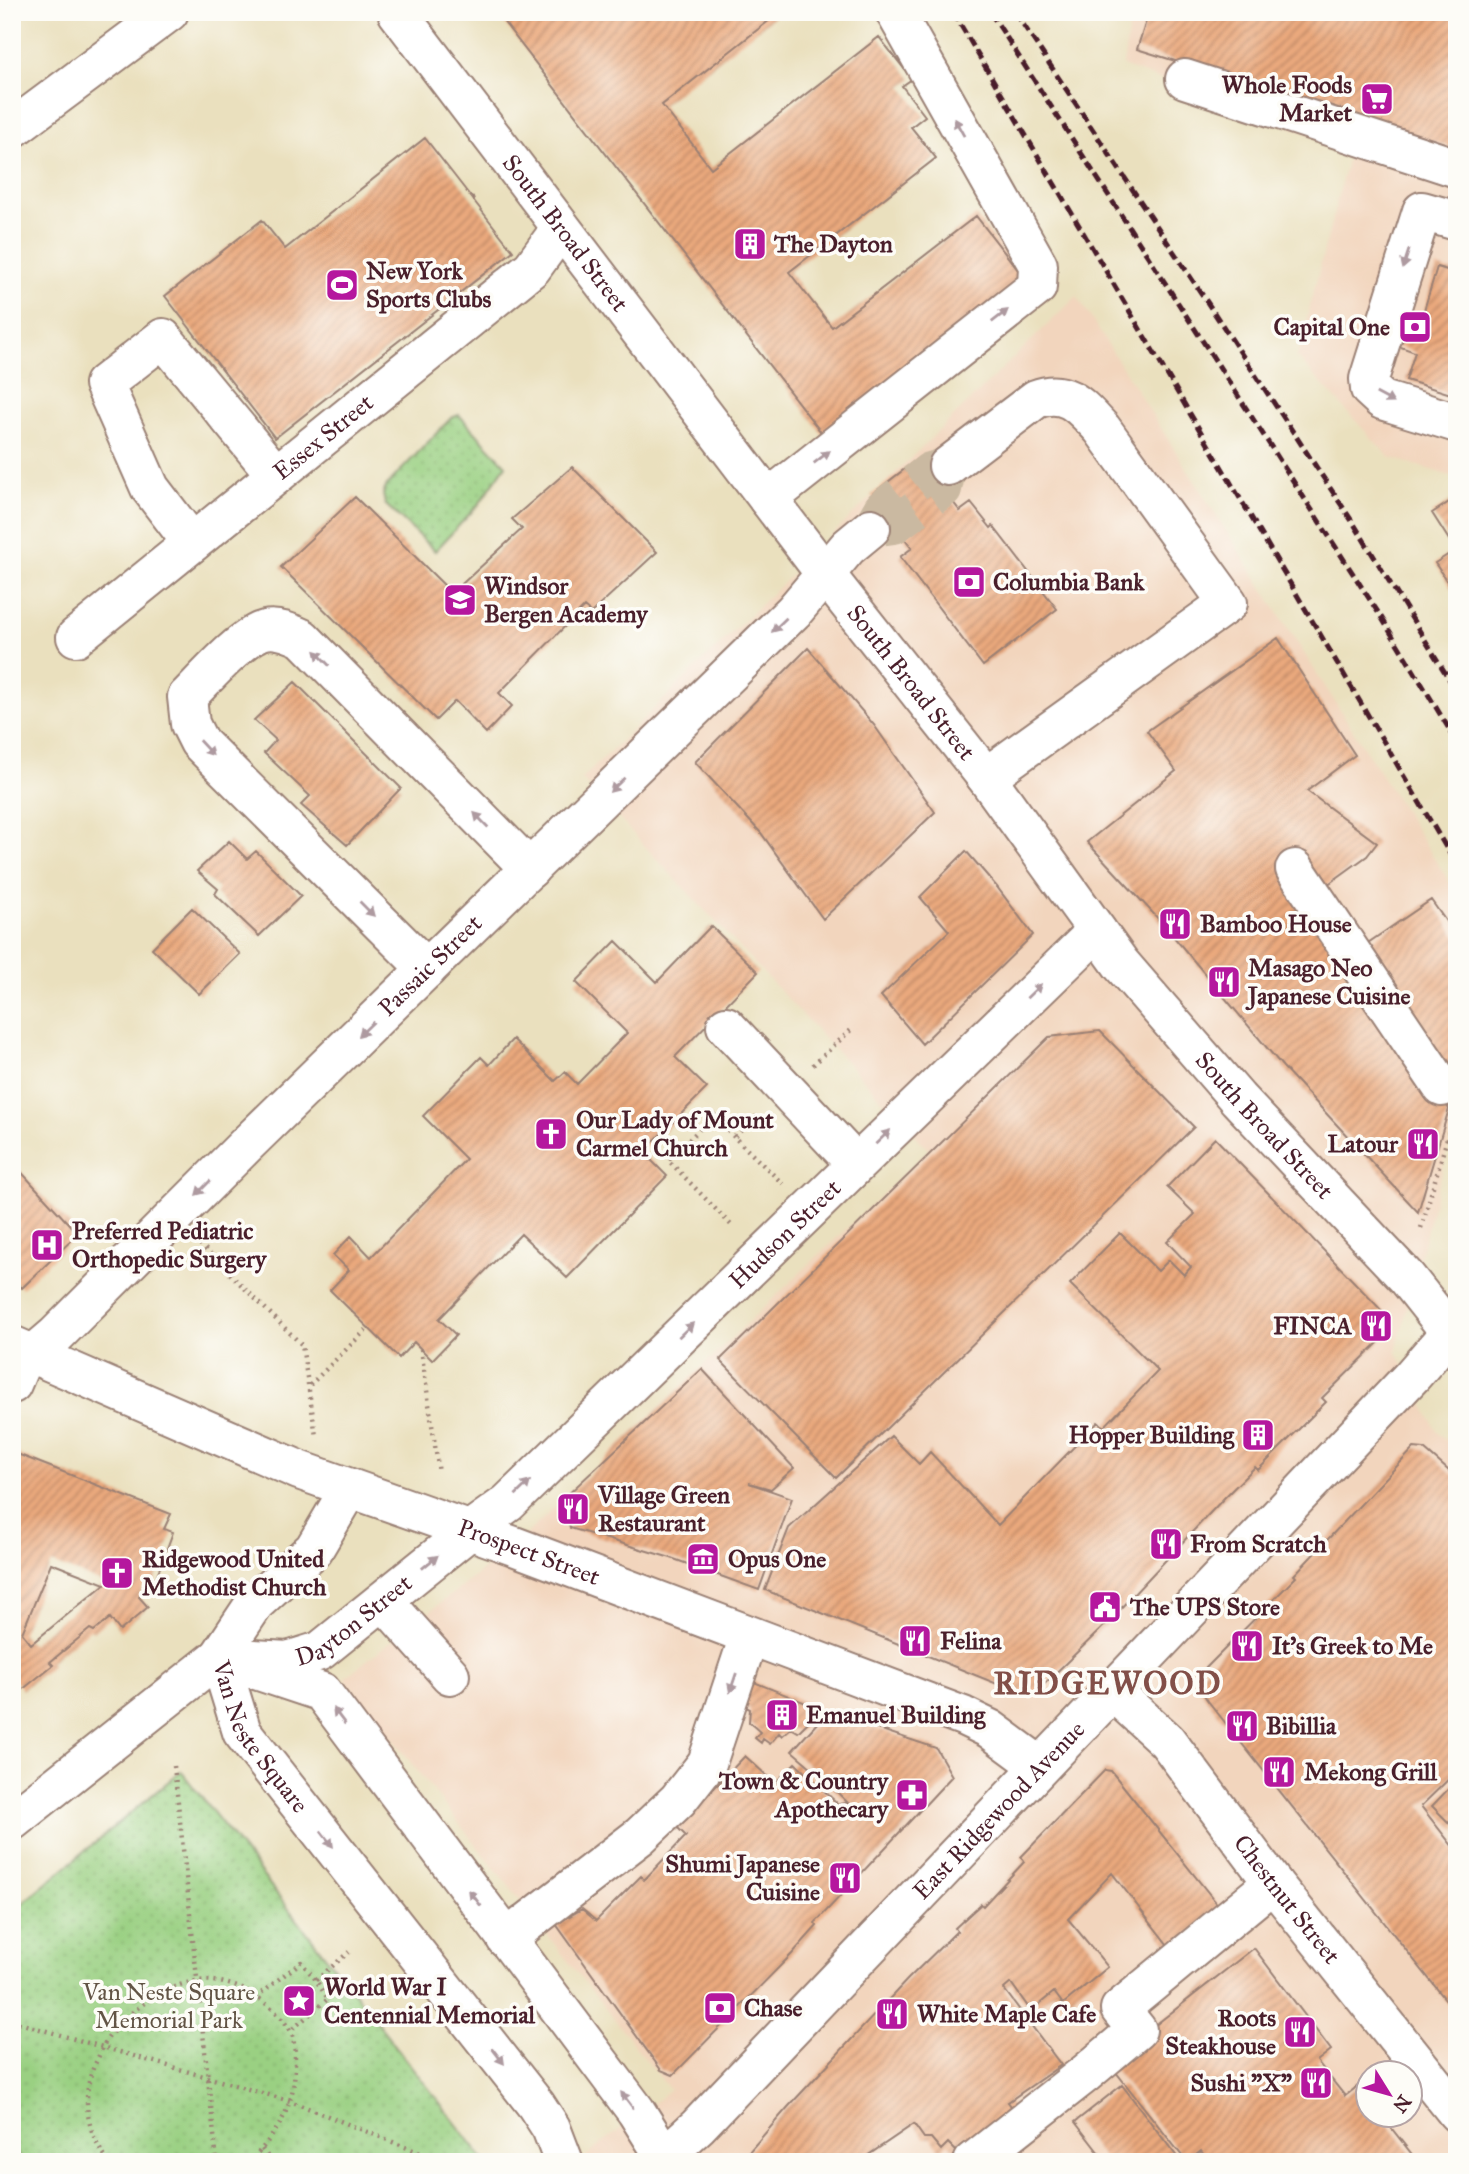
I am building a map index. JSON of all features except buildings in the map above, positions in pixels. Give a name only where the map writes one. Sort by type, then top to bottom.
[{"type":"street","points":[[12,129],[169,12]]},
{"type":"street","name":"South Broad Street","points":[[397,12],[825,575],[986,776],[1121,964],[1238,1099],[1407,1278],[1453,1336]]},
{"type":"street","points":[[768,499],[1037,287],[1038,265],[895,12]]},
{"type":"street","points":[[1185,79],[1457,168]]},
{"type":"street","points":[[1457,221],[1422,211],[1369,379],[1370,388],[1382,400],[1457,423]]},
{"type":"street","name":"Essex Street","points":[[76,637],[532,268],[561,228]]},
{"type":"street","points":[[192,543],[150,488],[104,384],[163,338],[276,475]]},
{"type":"street","points":[[948,466],[1036,399],[1049,394],[1062,396],[1085,411],[1102,429],[1228,603],[986,776]]},
{"type":"street","name":"Passaic Street","points":[[20,1356],[55,1336],[248,1143],[784,621],[848,547],[871,528]]},
{"type":"street","points":[[427,969],[199,742],[190,724],[187,697],[247,639],[265,630],[287,631],[302,638],[530,869]]},
{"type":"street","points":[[1295,869],[1448,1103]]},
{"type":"street","name":"Hudson Street","points":[[469,1531],[508,1503],[1097,930]]},
{"type":"street","points":[[726,1026],[856,1164]]},
{"type":"street","name":"East Ridgewood Avenue","points":[[664,2160],[1453,1336]]},
{"type":"street","name":"Prospect Street","points":[[20,1356],[299,1470],[962,1716],[990,1729],[1040,1766]]},
{"type":"street","points":[[12,1821],[219,1657],[255,1603],[314,1549],[350,1488]]},
{"type":"street","name":"Dayton Street","points":[[219,1657],[288,1661],[320,1651],[469,1531]]},
{"type":"street","points":[[384,1601],[450,1675]]},
{"type":"street","points":[[506,1939],[640,1836],[678,1800],[707,1763],[750,1636]]},
{"type":"street","name":"Van Neste Square","points":[[219,1657],[322,1692],[636,2111],[664,2160]]},
{"type":"street","name":"Van Neste Square","points":[[219,1657],[243,1732],[536,2105],[551,2128],[564,2162]]},
{"type":"street","name":"Chestnut Street","points":[[1112,1691],[1167,1741],[1273,1883],[1457,2113]]},
{"type":"street","points":[[973,2162],[1137,2030],[1119,2009],[1273,1883]]},
{"type":"path","points":[[1421,1228],[1448,1103]]},
{"type":"path","points":[[734,1137],[714,1115],[668,1160],[741,1234]]},
{"type":"path","points":[[200,1243],[302,1345],[317,1439]]},
{"type":"path","points":[[309,1386],[369,1327]]},
{"type":"path","points":[[421,1349],[439,1473]]},
{"type":"path","points":[[174,1766],[217,2162]]},
{"type":"path","points":[[316,1980],[349,1952]]},
{"type":"path","points":[[256,1997],[301,1962],[328,1999],[290,2031]]},
{"type":"path","points":[[108,2162],[89,2127],[89,2074],[107,2039],[132,2011],[192,1981],[215,1981],[246,1991],[269,2005],[290,2031],[295,2050],[295,2084],[290,2101],[277,2127],[250,2162]]},
{"type":"path","points":[[12,2021],[290,2101],[443,2162]]},
{"type":"path","points":[[262,2149],[272,2162]]},
{"type":"shaded area","points":[[1131,12],[1457,12],[1457,478],[1389,457],[1297,357],[1350,149],[1123,66]]},
{"type":"shaded area","points":[[1077,296],[1457,894],[1457,1112],[1396,1351],[1438,1433],[1457,1449],[1457,2162],[579,2162],[670,2090],[344,1678],[514,1546],[929,1150],[582,779]]},
{"type":"green space","points":[[459,415],[506,465],[479,504],[435,551],[385,504],[383,494],[387,485],[451,418]]},
{"type":"green space","name":"Van Neste Square Memorial Park","points":[[181,1771],[486,2162],[23,2162],[12,2147],[12,1912]]},
{"type":"tunnel","points":[[948,466],[943,489],[894,525],[871,528],[882,509],[930,471],[948,466]]},
{"type":"railway","points":[[953,12],[1457,866]]},
{"type":"railway","points":[[990,12],[1383,620],[1457,742]]},
{"type":"railway","points":[[1015,12],[1354,524],[1457,692]]},
{"type":"place","name":"Whole Foods Market","points":[[1377,99]]},
{"type":"place","name":"The Dayton","points":[[750,244]]},
{"type":"place","name":"New York Sports Clubs","points":[[342,285]]},
{"type":"place","name":"Capital One","points":[[1415,327]]},
{"type":"place","name":"Columbia Bank","points":[[969,582]]},
{"type":"place","name":"Windsor Bergen Academy","points":[[460,600]]},
{"type":"place","name":"Bamboo House","points":[[1175,924]]},
{"type":"place","name":"Masago Neo Japanese Cuisine","points":[[1224,982]]},
{"type":"place","name":"Our Lady of Mount Carmel Church","points":[[551,1134]]},
{"type":"place","name":"Latour","points":[[1423,1144]]},
{"type":"place","name":"Preferred Pediatric Orthopedic Surgery","points":[[47,1245]]},
{"type":"place","name":"FINCA","points":[[1376,1326]]},
{"type":"place","name":"Hopper Building","points":[[1258,1435]]},
{"type":"place","name":"Village Green Restaurant","points":[[573,1509]]},
{"type":"place","name":"From Scratch","points":[[1166,1544]]},
{"type":"place","name":"Opus One","points":[[703,1559]]},
{"type":"place","name":"Ridgewood United Methodist Church","points":[[117,1573]]},
{"type":"place","name":"The UPS Store","points":[[1105,1607]]},
{"type":"place","name":"Felina","points":[[915,1641]]},
{"type":"place","name":"It's Greek to Me","points":[[1247,1646]]},
{"type":"place","name":"Emanuel Building","points":[[782,1715]]},
{"type":"place","name":"Bibillia","points":[[1242,1726]]},
{"type":"place","name":"Mekong Grill","points":[[1279,1772]]},
{"type":"place","name":"Town & Country Apothecary","points":[[912,1795]]},
{"type":"place","name":"Shumi Japanese Cuisine","points":[[845,1878]]},
{"type":"place","name":"World War I Centennial Memorial","points":[[299,2001]]},
{"type":"place","name":"Chase","points":[[720,2008]]},
{"type":"place","name":"White Maple Cafe","points":[[892,2014]]},
{"type":"place","name":"Roots Steakhouse","points":[[1300,2032]]},
{"type":"place","name":"Sushi \"X\"","points":[[1316,2083]]},
{"type":"district","name":"RIDGEWOOD","points":[[1108,1683]]}]
